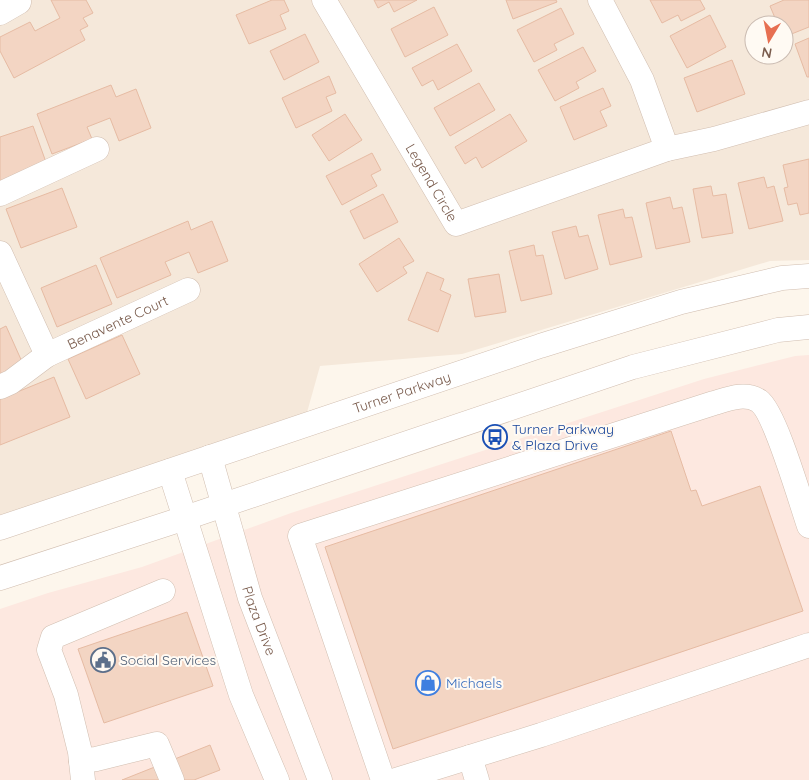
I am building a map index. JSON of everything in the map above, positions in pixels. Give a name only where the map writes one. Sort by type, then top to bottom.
[{"type":"street","name":"Legend Circle","points":[[324,0],[456,224],[667,149],[714,139],[809,112]]},
{"type":"street","points":[[600,0],[642,80],[667,149]]},
{"type":"street","points":[[0,194],[97,150]]},
{"type":"street","points":[[0,253],[8,293],[47,355]]},
{"type":"street","name":"Turner Parkway","points":[[0,528],[540,346],[681,302],[782,278],[809,276]]},
{"type":"street","name":"Benavente Court","points":[[0,387],[12,382],[47,355],[188,290]]},
{"type":"street","points":[[0,578],[224,505],[633,367],[778,330],[809,327]]},
{"type":"street","points":[[383,780],[300,536],[741,396],[759,402],[771,417],[809,526]]},
{"type":"street","name":"Plaza Drive","points":[[210,457],[250,598],[320,780]]},
{"type":"street","points":[[170,471],[241,695],[277,780]]},
{"type":"street","points":[[163,591],[53,636],[49,650],[66,695],[82,770],[96,759],[157,744],[172,780]]},
{"type":"street","points":[[396,780],[809,645]]},
{"type":"street","points":[[470,757],[477,780]]},
{"type":"shaded area","points":[[0,0],[809,0],[809,260],[770,261],[462,354],[320,366],[306,416],[0,518]]},
{"type":"shaded area","points":[[809,355],[809,780],[0,780],[0,609],[48,593],[142,567],[291,513],[704,379],[795,356]]},
{"type":"building","points":[[51,0],[86,0],[93,13],[83,18],[88,26],[80,30],[85,40],[14,78],[0,51],[0,37],[30,22],[35,31],[60,18]]},
{"type":"building","points":[[272,0],[284,0],[289,11],[280,15],[286,29],[249,44],[236,15]]},
{"type":"building","points":[[374,0],[417,0],[394,12],[389,2],[378,8]]},
{"type":"building","points":[[506,0],[556,0],[557,2],[513,19]]},
{"type":"building","points":[[650,0],[700,0],[705,9],[681,21],[678,15],[662,23]]},
{"type":"building","points":[[784,0],[809,0],[809,27],[794,33],[794,15],[774,15],[770,6]]},
{"type":"building","points":[[434,7],[448,35],[405,57],[391,29]]},
{"type":"building","points":[[561,8],[574,34],[554,44],[557,50],[534,62],[517,30]]},
{"type":"building","points":[[710,15],[726,47],[687,68],[670,36]]},
{"type":"building","points":[[305,34],[319,62],[284,80],[270,51]]},
{"type":"building","points":[[809,38],[809,77],[807,77],[795,44]]},
{"type":"building","points":[[457,44],[472,71],[438,90],[433,80],[422,86],[412,68]]},
{"type":"building","points":[[583,47],[596,71],[576,82],[579,88],[555,101],[538,70]]},
{"type":"building","points":[[732,60],[745,94],[697,112],[684,78]]},
{"type":"building","points":[[329,76],[336,93],[326,97],[332,111],[296,128],[282,98]]},
{"type":"building","points":[[479,83],[495,110],[450,136],[434,108]]},
{"type":"building","points":[[111,85],[116,97],[136,89],[151,128],[119,141],[110,118],[87,127],[92,139],[52,154],[37,114]]},
{"type":"building","points":[[603,88],[611,106],[600,111],[607,126],[574,140],[560,107]]},
{"type":"building","points":[[345,114],[362,140],[329,161],[312,135]]},
{"type":"building","points":[[510,114],[527,141],[482,168],[476,157],[465,164],[455,147]]},
{"type":"building","points":[[33,126],[47,165],[0,181],[0,137]]},
{"type":"building","points":[[372,153],[381,170],[371,175],[377,186],[342,205],[326,176]]},
{"type":"building","points":[[809,159],[809,213],[800,215],[797,203],[788,205],[784,188],[788,187],[783,165]]},
{"type":"building","points":[[764,177],[767,188],[774,186],[783,221],[749,229],[738,183]]},
{"type":"building","points":[[711,186],[713,196],[726,194],[733,233],[702,238],[693,189]]},
{"type":"building","points":[[62,188],[77,227],[21,248],[6,209]]},
{"type":"building","points":[[383,194],[398,222],[364,239],[350,211]]},
{"type":"building","points":[[670,197],[673,209],[682,207],[690,242],[656,249],[646,203]]},
{"type":"building","points":[[623,209],[625,218],[632,217],[642,257],[610,265],[598,215]]},
{"type":"building","points":[[188,221],[191,230],[212,221],[228,261],[198,273],[189,252],[165,262],[171,275],[117,298],[100,258]]},
{"type":"building","points":[[576,226],[579,237],[588,235],[598,269],[565,279],[552,232]]},
{"type":"building","points":[[399,238],[414,261],[403,267],[407,273],[377,292],[359,264]]},
{"type":"building","points":[[534,245],[536,256],[543,255],[552,294],[521,301],[509,251]]},
{"type":"building","points":[[96,265],[112,304],[57,327],[41,288]]},
{"type":"building","points":[[427,272],[444,279],[440,290],[451,295],[438,332],[408,320]]},
{"type":"building","points":[[499,274],[506,312],[475,317],[468,279]]},
{"type":"building","points":[[6,326],[23,364],[0,374],[0,329]]},
{"type":"building","points":[[122,335],[140,374],[86,399],[68,359]]},
{"type":"building","points":[[54,377],[70,417],[0,445],[0,399]]},
{"type":"building","points":[[671,431],[691,491],[696,490],[702,506],[760,486],[803,611],[393,749],[325,547]]},
{"type":"building","points":[[187,612],[213,686],[104,723],[78,649]]},
{"type":"building","points":[[210,745],[220,770],[194,780],[122,780]]},
{"type":"place","name":"Turner Parkway & Plaza Drive","points":[[495,437]]},
{"type":"place","name":"Social Services","points":[[103,660]]},
{"type":"place","name":"Michaels","points":[[428,683]]}]
